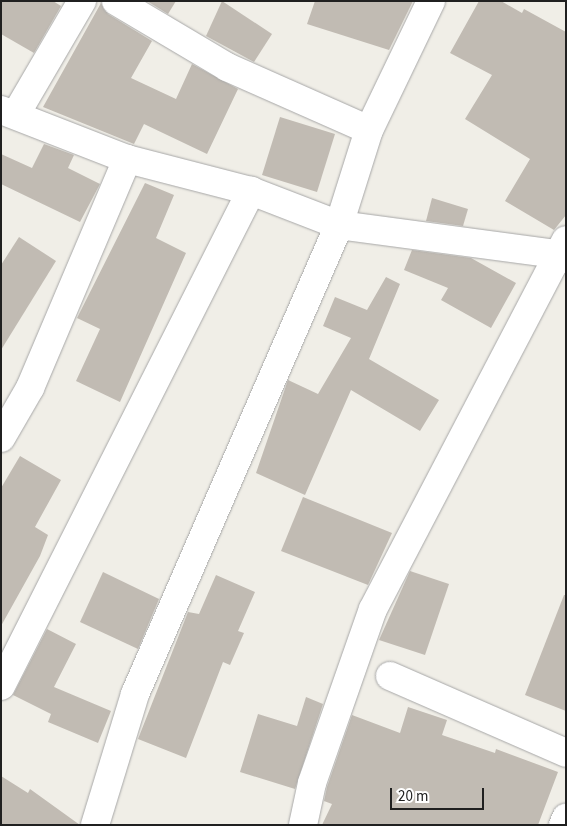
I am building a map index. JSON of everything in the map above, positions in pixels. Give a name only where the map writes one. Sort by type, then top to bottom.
[{"type":"street","points":[[82,1],[9,112],[127,159],[251,191],[339,225],[563,251],[373,609],[312,783],[303,825]]},
{"type":"street","points":[[116,1],[227,67],[368,130]]},
{"type":"street","points":[[95,825],[135,694],[339,225],[368,130],[431,1]]},
{"type":"street","points":[[1,438],[30,388],[127,159]]},
{"type":"street","points":[[1,686],[251,191]]},
{"type":"street","points":[[390,676],[566,753]]},
{"type":"street","points":[[563,825],[566,818]]},
{"type":"building","points":[[1,1],[53,1],[61,6],[34,53],[1,34]]},
{"type":"building","points":[[147,1],[176,1],[168,14]]},
{"type":"building","points":[[222,1],[272,34],[254,62],[206,36]]},
{"type":"building","points":[[315,1],[413,1],[389,50],[307,24]]},
{"type":"building","points":[[479,1],[501,1],[522,13],[524,9],[566,32],[566,215],[554,230],[505,201],[530,159],[465,119],[492,75],[450,53]]},
{"type":"building","points":[[101,3],[108,14],[152,41],[131,78],[176,99],[192,64],[238,89],[207,154],[144,124],[134,144],[43,107]]},
{"type":"building","points":[[280,117],[335,134],[317,192],[262,175]]},
{"type":"building","points":[[44,144],[74,155],[68,168],[100,184],[80,222],[1,184],[1,154],[32,168]]},
{"type":"building","points":[[145,183],[174,195],[156,238],[186,253],[120,402],[76,381],[100,329],[77,318]]},
{"type":"building","points":[[432,198],[468,209],[463,226],[426,221]]},
{"type":"building","points":[[19,237],[56,261],[1,350],[1,265]]},
{"type":"building","points":[[412,250],[471,258],[516,283],[491,328],[441,300],[448,288],[404,270]]},
{"type":"building","points":[[386,277],[400,284],[369,359],[439,400],[420,431],[351,390],[305,495],[256,473],[288,380],[318,394],[351,338],[323,326],[335,297],[367,310]]},
{"type":"building","points":[[20,456],[61,480],[35,527],[48,535],[40,556],[1,626],[1,488]]},
{"type":"building","points":[[303,497],[392,533],[368,585],[281,551]]},
{"type":"building","points":[[410,571],[449,584],[425,655],[379,640]]},
{"type":"building","points":[[103,572],[159,599],[138,649],[80,622]]},
{"type":"building","points":[[216,575],[255,592],[238,631],[244,633],[230,665],[223,662],[186,758],[138,739],[188,612],[199,614]]},
{"type":"building","points":[[564,595],[566,595],[566,711],[525,695]]},
{"type":"building","points":[[47,629],[76,644],[54,687],[111,711],[98,743],[48,722],[51,714],[13,695]]},
{"type":"building","points":[[306,697],[323,704],[295,789],[240,772],[258,714],[297,726]]},
{"type":"building","points":[[408,707],[447,720],[442,735],[495,753],[496,749],[558,772],[538,825],[322,825],[332,804],[324,801],[327,787],[352,715],[400,733]]},
{"type":"building","points":[[1,776],[28,793],[30,789],[80,825],[1,825]]}]
